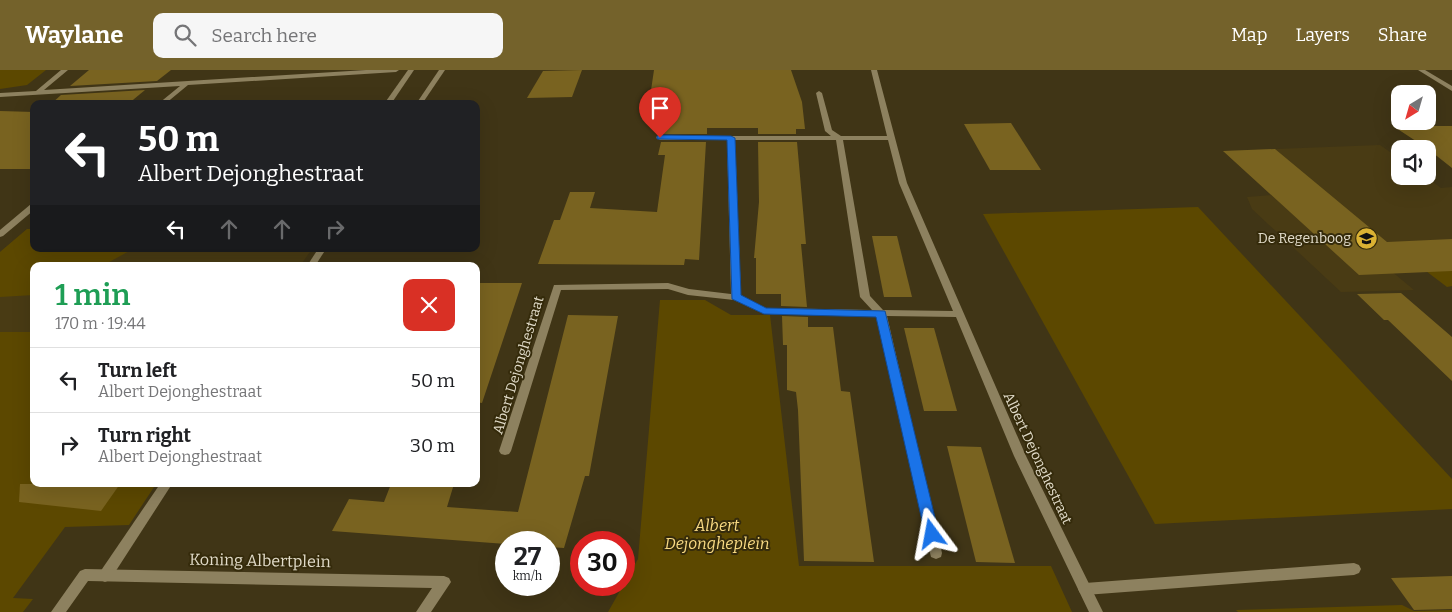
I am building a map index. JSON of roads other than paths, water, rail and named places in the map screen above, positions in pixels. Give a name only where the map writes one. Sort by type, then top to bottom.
[{"type":"street","points":[[38,92],[65,70]]},
{"type":"street","points":[[0,95],[396,70]]},
{"type":"street","points":[[390,100],[411,70]]},
{"type":"street","points":[[421,100],[442,70]]},
{"type":"street","name":"Albert Dejonghestraat","points":[[874,70],[903,183],[1020,456],[1096,612]]},
{"type":"street","points":[[1421,70],[1452,89]]},
{"type":"street","points":[[166,100],[186,84]]},
{"type":"street","points":[[819,93],[828,132],[839,138]]},
{"type":"street","points":[[660,138],[891,138]]},
{"type":"street","points":[[731,138],[736,296]]},
{"type":"street","points":[[839,138],[865,297],[881,313],[936,553]]},
{"type":"street","points":[[0,234],[30,209]]},
{"type":"street","name":"Albert Dejonghestraat","points":[[506,451],[557,287],[668,286],[688,292],[736,296],[764,311],[959,314]]},
{"type":"street","points":[[106,576],[164,487]]},
{"type":"street","points":[[1085,589],[1354,569]]},
{"type":"street","name":"Koning Albertplein","points":[[58,612],[85,576],[444,582],[423,612]]},
{"type":"place","name":"De Regenboog","points":[[1367,238]]},
{"type":"park label","name":"Albert Dejongheplein","points":[[717,534]]}]
